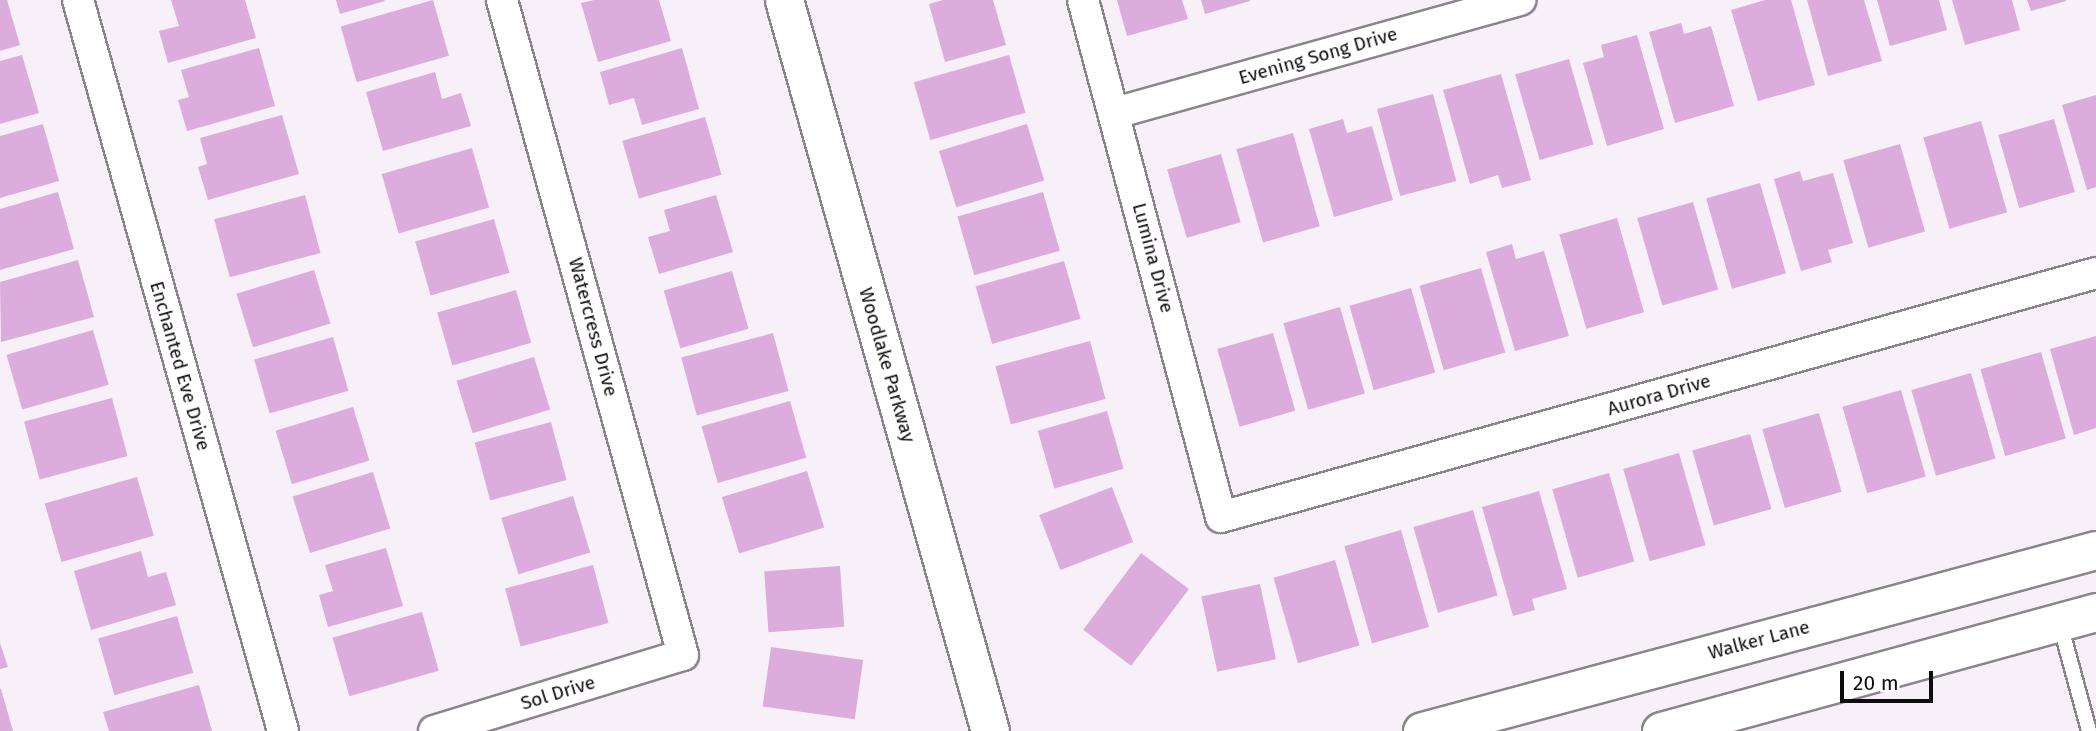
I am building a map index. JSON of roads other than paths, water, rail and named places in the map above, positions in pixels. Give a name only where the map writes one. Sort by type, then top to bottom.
[{"type":"street","name":"Enchanted Eve Drive","points":[[78,0],[282,731]]},
{"type":"street","name":"Watercress Drive","points":[[502,0],[683,655]]},
{"type":"street","name":"Woodlake Parkway","points":[[784,0],[990,731]]},
{"type":"street","name":"Lumina Drive","points":[[1083,0],[1221,517]]},
{"type":"street","name":"Evening Song Drive","points":[[1115,113],[1521,0]]},
{"type":"street","name":"Aurora Drive","points":[[1221,517],[2096,272]]},
{"type":"street","name":"Walker Lane","points":[[1422,731],[2096,550]]},
{"type":"street","points":[[1661,731],[2096,612]]},
{"type":"street","name":"Sol Drive","points":[[434,731],[683,655]]},
{"type":"lane","points":[[2060,622],[2089,731]]}]
